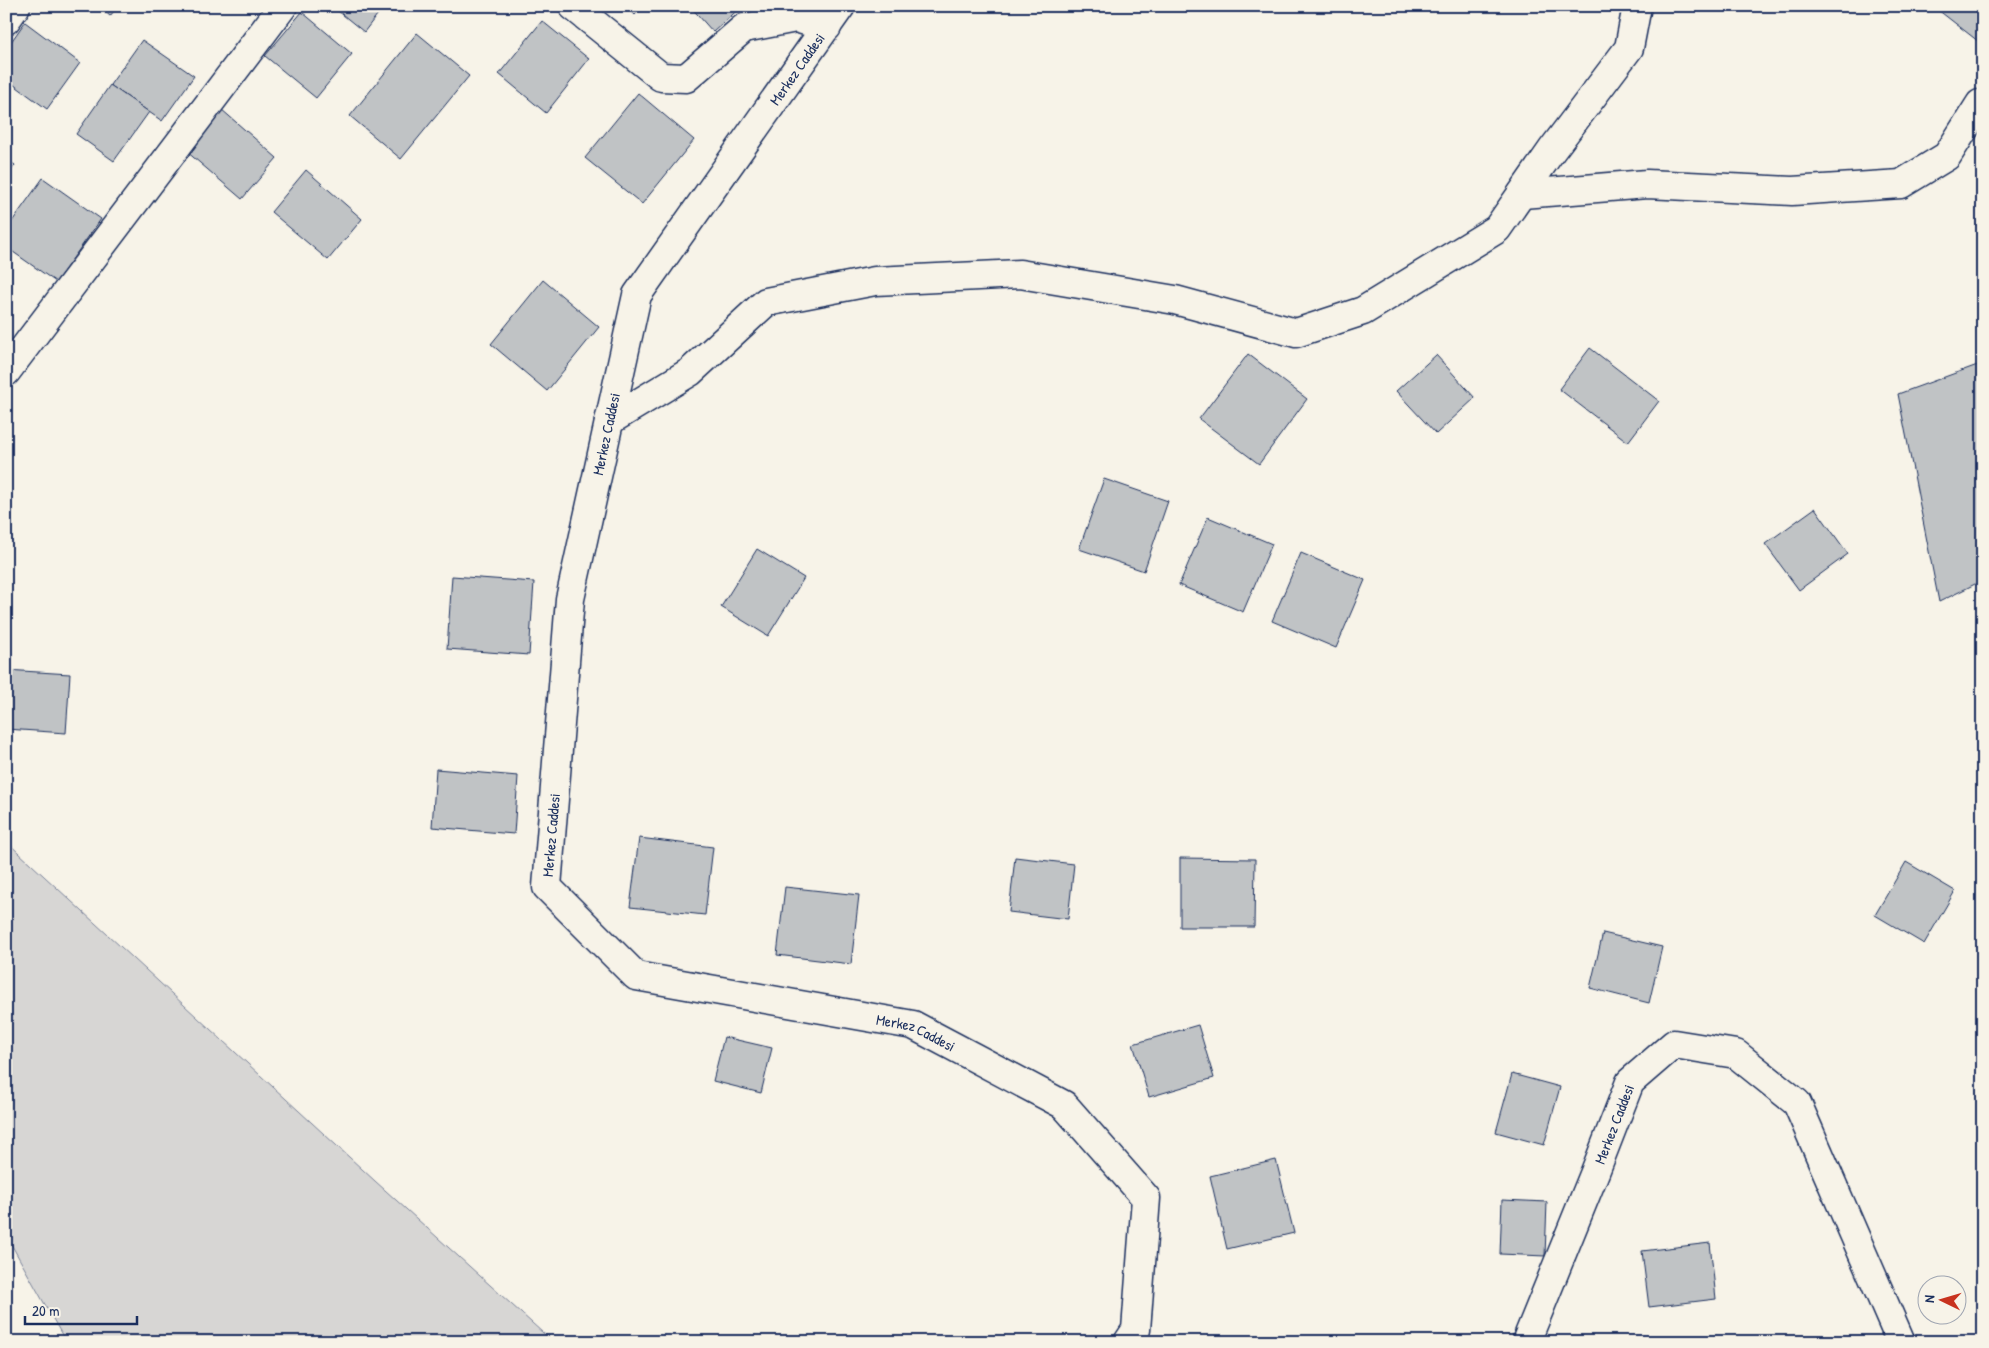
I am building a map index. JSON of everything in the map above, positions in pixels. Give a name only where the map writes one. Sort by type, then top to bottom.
[{"type":"street","points":[[6,20],[16,6]]},
{"type":"street","points":[[6,372],[283,6]]},
{"type":"street","points":[[573,6],[660,77],[686,78],[744,28],[796,18],[834,16]]},
{"type":"street","points":[[609,421],[690,372],[766,302],[875,282],[1020,274],[1175,300],[1296,333],[1363,311],[1497,229],[1552,150],[1629,48],[1637,6]]},
{"type":"street","name":"Merkez Caddesi","points":[[834,16],[637,295],[570,599],[547,887],[636,976],[913,1025],[1064,1105],[1146,1198],[1136,1330],[1128,1342]]},
{"type":"street","points":[[1522,194],[1647,184],[1792,191],[1901,184],[1947,156],[1980,104]]},
{"type":"street","name":"Merkez Caddesi","points":[[1526,1342],[1630,1082],[1674,1044],[1736,1054],[1797,1103],[1900,1342]]},
{"type":"shaded area","points":[[6,841],[553,1342],[66,1342],[6,1235]]},
{"type":"building","points":[[98,6],[118,6],[110,16]]},
{"type":"building","points":[[332,6],[384,6],[364,32]]},
{"type":"building","points":[[626,6],[643,6],[635,15]]},
{"type":"building","points":[[690,6],[742,6],[713,32]]},
{"type":"building","points":[[1933,6],[1983,6],[1983,45]]},
{"type":"building","points":[[302,12],[352,54],[316,98],[265,56]]},
{"type":"building","points":[[542,21],[589,59],[546,113],[499,74]]},
{"type":"building","points":[[25,22],[80,63],[47,109],[6,79],[6,49]]},
{"type":"building","points":[[417,33],[469,76],[401,159],[350,116]]},
{"type":"building","points":[[142,40],[194,76],[162,121],[110,85]]},
{"type":"building","points":[[110,85],[149,112],[114,161],[76,134]]},
{"type":"building","points":[[638,93],[694,140],[642,204],[585,158]]},
{"type":"building","points":[[221,109],[277,158],[242,199],[186,151]]},
{"type":"building","points":[[6,159],[15,165],[6,178]]},
{"type":"building","points":[[306,170],[362,219],[328,260],[271,212]]},
{"type":"building","points":[[43,178],[101,219],[56,282],[6,247],[6,230]]},
{"type":"building","points":[[543,280],[599,327],[547,391],[491,344]]},
{"type":"building","points":[[1590,348],[1659,401],[1628,442],[1559,389]]},
{"type":"building","points":[[1248,354],[1307,399],[1259,464],[1199,419]]},
{"type":"building","points":[[1436,355],[1475,398],[1436,434],[1396,391]]},
{"type":"building","points":[[1983,363],[1983,580],[1939,602],[1898,394]]},
{"type":"building","points":[[1104,479],[1168,501],[1144,571],[1079,549]]},
{"type":"building","points":[[1815,508],[1848,554],[1799,590],[1765,544]]},
{"type":"building","points":[[1208,517],[1272,544],[1243,612],[1179,585]]},
{"type":"building","points":[[757,549],[804,578],[768,636],[721,607]]},
{"type":"building","points":[[1301,553],[1365,580],[1336,648],[1272,621]]},
{"type":"building","points":[[452,576],[534,582],[529,655],[447,649]]},
{"type":"building","points":[[6,670],[70,674],[66,733],[6,729]]},
{"type":"building","points":[[436,769],[518,776],[514,834],[432,827]]},
{"type":"building","points":[[639,838],[713,847],[705,915],[630,907]]},
{"type":"building","points":[[1015,857],[1074,864],[1068,919],[1009,912]]},
{"type":"building","points":[[1180,858],[1255,859],[1254,927],[1180,927]]},
{"type":"building","points":[[1906,862],[1955,891],[1924,944],[1875,915]]},
{"type":"building","points":[[785,887],[859,895],[851,964],[777,955]]},
{"type":"building","points":[[1603,933],[1662,947],[1649,1003],[1590,988]]},
{"type":"building","points":[[1198,1025],[1214,1078],[1149,1097],[1133,1044]]},
{"type":"building","points":[[724,1037],[772,1048],[761,1093],[713,1081]]},
{"type":"building","points":[[1512,1074],[1560,1087],[1544,1145],[1496,1132]]},
{"type":"building","points":[[1276,1160],[1294,1233],[1227,1249],[1210,1176]]},
{"type":"building","points":[[1502,1200],[1547,1202],[1545,1256],[1500,1254]]},
{"type":"building","points":[[1710,1243],[1716,1299],[1649,1307],[1642,1251]]}]
